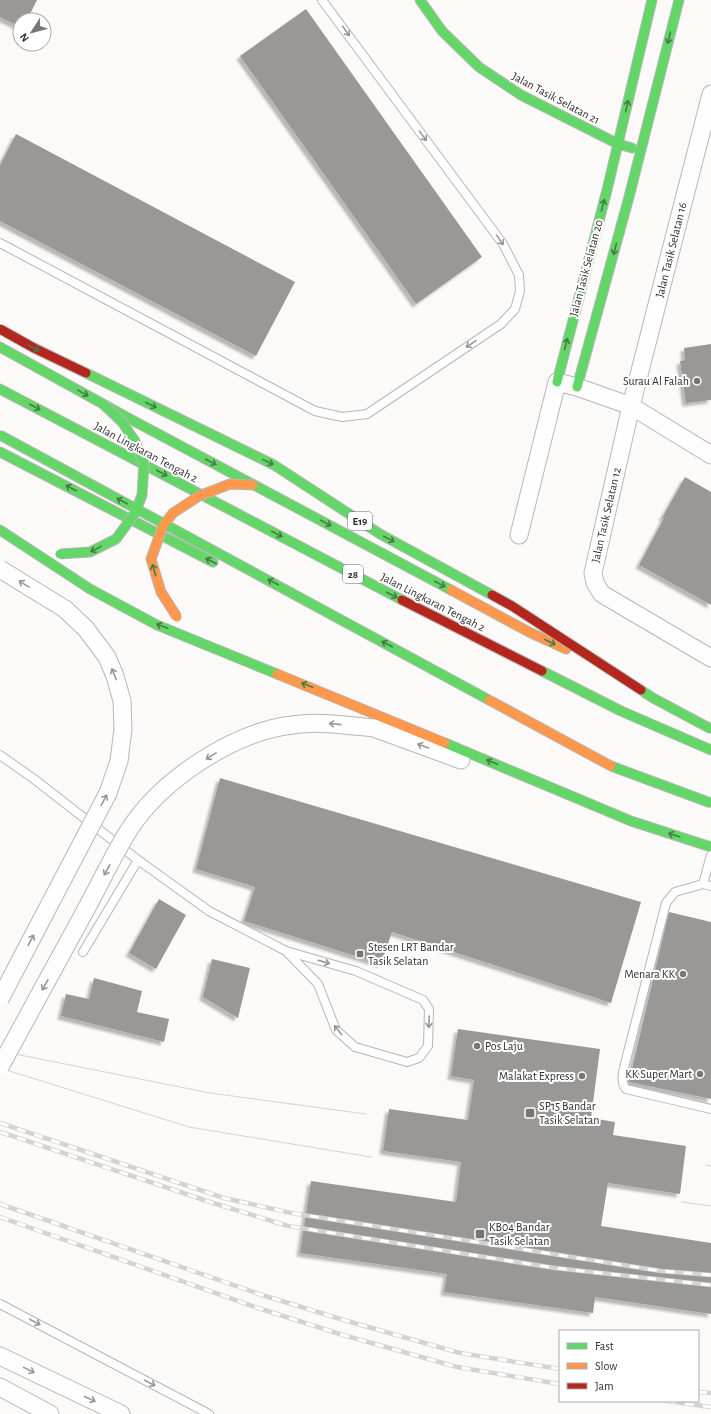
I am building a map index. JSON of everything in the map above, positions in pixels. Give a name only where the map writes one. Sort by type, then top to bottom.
[{"type":"main road","name":"Jalan Tasik Selatan 21","points":[[420,0],[442,31],[479,67],[520,95],[618,144],[640,150]]},
{"type":"main road","name":"Jalan Tasik Selatan 20","points":[[577,387],[618,194],[618,144],[652,0]]},
{"type":"main road","name":"Jalan Tasik Selatan 20","points":[[556,382],[618,194],[640,150],[679,0]]},
{"type":"main road","name":"E19","points":[[0,329],[34,348],[274,465],[380,534],[512,606],[653,698],[711,729]]},
{"type":"main road","points":[[0,347],[102,404],[515,624],[711,719]]},
{"type":"main road","name":"Jalan Lingkaran Tengah 2","points":[[0,389],[420,609],[621,711],[711,750]]},
{"type":"main road","points":[[3,532],[53,552],[90,552],[116,539],[135,513],[142,495],[144,464],[136,441],[122,422],[102,404]]},
{"type":"main road","points":[[0,435],[612,766],[711,803]]},
{"type":"main road","points":[[0,452],[224,568]]},
{"type":"main road","points":[[198,640],[182,623],[161,592],[151,559],[163,526],[173,513],[199,496],[230,484],[253,485]]},
{"type":"main road","points":[[3,532],[90,589],[157,625],[198,640],[375,713],[631,821],[711,848]]},
{"type":"main road","points":[[280,597],[547,737],[659,788],[711,806]]},
{"type":"street","name":"Jalan Tasik Selatan 16","points":[[631,406],[711,94]]},
{"type":"street","points":[[556,382],[577,387],[631,406],[711,455]]},
{"type":"street","name":"Jalan Tasik Selatan 20","points":[[519,535],[556,382]]},
{"type":"street","name":"Jalan Tasik Selatan 12","points":[[631,406],[593,573],[595,583],[602,594],[711,658]]},
{"type":"street","points":[[0,569],[65,609],[86,629],[107,657],[115,676],[122,701],[123,729],[119,761],[108,793],[0,999]]},
{"type":"street","points":[[0,1067],[129,830],[159,793],[179,776],[230,744],[260,733],[292,725],[329,723],[374,728],[631,821]]},
{"type":"street","points":[[0,1356],[121,1414]]},
{"type":"street","points":[[0,1375],[44,1411]]},
{"type":"street","points":[[0,1387],[44,1411]]},
{"type":"lane","points":[[0,242],[315,411],[342,417],[367,414],[500,324],[515,309],[520,291],[519,275],[503,244],[322,0]]},
{"type":"lane","points":[[0,755],[34,779],[138,860],[209,910],[286,951],[356,971],[422,1000],[429,1009],[428,1046],[419,1058],[407,1062],[355,1047],[336,1030],[318,984],[286,951]]},
{"type":"lane","points":[[711,854],[707,885],[675,892],[666,903],[624,1064],[622,1078],[623,1086],[626,1089],[711,1109]]},
{"type":"lane","points":[[83,952],[138,860]]},
{"type":"lane","points":[[0,1304],[209,1414]]},
{"type":"building","points":[[0,0],[37,0],[31,12],[12,12],[12,23],[0,17]]},
{"type":"building","points":[[306,9],[482,257],[416,304],[240,56]]},
{"type":"building","points":[[16,134],[295,282],[256,356],[0,221],[0,165]]},
{"type":"building","name":"Surau Al Falah","points":[[711,344],[711,400],[686,403],[680,361],[685,360],[684,348]]},
{"type":"building","points":[[685,477],[711,492],[711,605],[639,565],[664,518],[662,518]]},
{"type":"building","points":[[220,778],[641,902],[611,1003],[392,932],[381,964],[244,921],[255,887],[196,869]]},
{"type":"building","points":[[159,899],[186,915],[156,969],[129,953]]},
{"type":"building","name":"Menara KK","points":[[669,912],[711,922],[711,1099],[629,1082]]},
{"type":"building","points":[[212,959],[250,968],[238,1018],[203,997]]},
{"type":"building","points":[[94,978],[142,991],[137,1012],[169,1019],[164,1042],[61,1016],[66,994],[89,999]]},
{"type":"building","points":[[458,1029],[600,1049],[591,1118],[615,1122],[613,1135],[686,1146],[680,1194],[608,1183],[601,1226],[711,1243],[711,1314],[595,1297],[593,1313],[444,1292],[447,1274],[300,1253],[311,1181],[456,1202],[461,1162],[383,1151],[389,1109],[468,1120],[474,1080],[451,1076]]},
{"type":"tram line","points":[[0,1051],[210,1093],[366,1114]]},
{"type":"tram line","points":[[0,1068],[189,1127],[371,1157]]},
{"type":"tram line","points":[[706,1165],[711,1166]]},
{"type":"tram line","points":[[682,1202],[711,1206]]},
{"type":"railway","points":[[0,1123],[224,1198],[291,1213],[661,1271],[711,1275]]},
{"type":"railway","points":[[0,1132],[213,1203],[288,1226],[555,1268],[711,1285]]},
{"type":"railway","points":[[0,1204],[262,1295],[347,1321],[460,1353],[559,1369]]},
{"type":"railway","points":[[0,1217],[258,1308],[343,1335],[457,1367],[559,1384]]},
{"type":"railway","points":[[699,1392],[711,1393]]},
{"type":"railway","points":[[674,1402],[711,1407]]},
{"type":"traffic: fast","points":[[420,0],[442,31],[479,67],[521,95],[618,144],[632,148]]},
{"type":"traffic: fast","points":[[557,382],[607,190],[652,0]]},
{"type":"traffic: fast","points":[[577,387],[629,197],[679,0]]},
{"type":"traffic: fast","points":[[0,347],[132,420],[451,590]]},
{"type":"traffic: fast","points":[[86,373],[274,465],[380,534],[492,595]]},
{"type":"traffic: fast","points":[[0,389],[402,600]]},
{"type":"traffic: fast","points":[[60,554],[90,552],[116,539],[135,513],[142,495],[144,464],[135,441],[122,422],[103,404]]},
{"type":"traffic: fast","points":[[0,435],[489,700]]},
{"type":"traffic: fast","points":[[0,452],[213,562]]},
{"type":"traffic: fast","points":[[0,530],[90,589],[157,625],[277,674]]},
{"type":"traffic: fast","points":[[542,671],[621,711],[711,750]]},
{"type":"traffic: fast","points":[[641,690],[711,729]]},
{"type":"traffic: fast","points":[[445,743],[631,821],[711,847]]},
{"type":"traffic: fast","points":[[611,766],[711,803]]},
{"type":"traffic: slow","points":[[177,617],[161,592],[151,559],[163,526],[173,513],[199,496],[230,484],[253,485]]},
{"type":"traffic: slow","points":[[451,590],[531,633],[566,649]]},
{"type":"traffic: slow","points":[[277,674],[445,743]]},
{"type":"traffic: slow","points":[[489,700],[611,766]]},
{"type":"traffic: jam","points":[[0,329],[34,348],[86,373]]},
{"type":"traffic: jam","points":[[492,595],[512,606],[641,690]]},
{"type":"traffic: jam","points":[[402,600],[542,671]]},
{"type":"place","name":"Surau Al Falah","points":[[697,381]]},
{"type":"place","name":"Stesen LRT Bandar Tasik Selatan","points":[[360,954]]},
{"type":"place","name":"Menara KK","points":[[683,974]]},
{"type":"place","name":"Pos Laju","points":[[477,1046]]},
{"type":"place","name":"KK Super Mart","points":[[700,1074]]},
{"type":"place","name":"Malakat Express","points":[[582,1076]]},
{"type":"place","name":"SP15 Bandar Tasik Selatan","points":[[530,1113]]},
{"type":"place","name":"KB04 Bandar Tasik Selatan","points":[[480,1234]]}]
